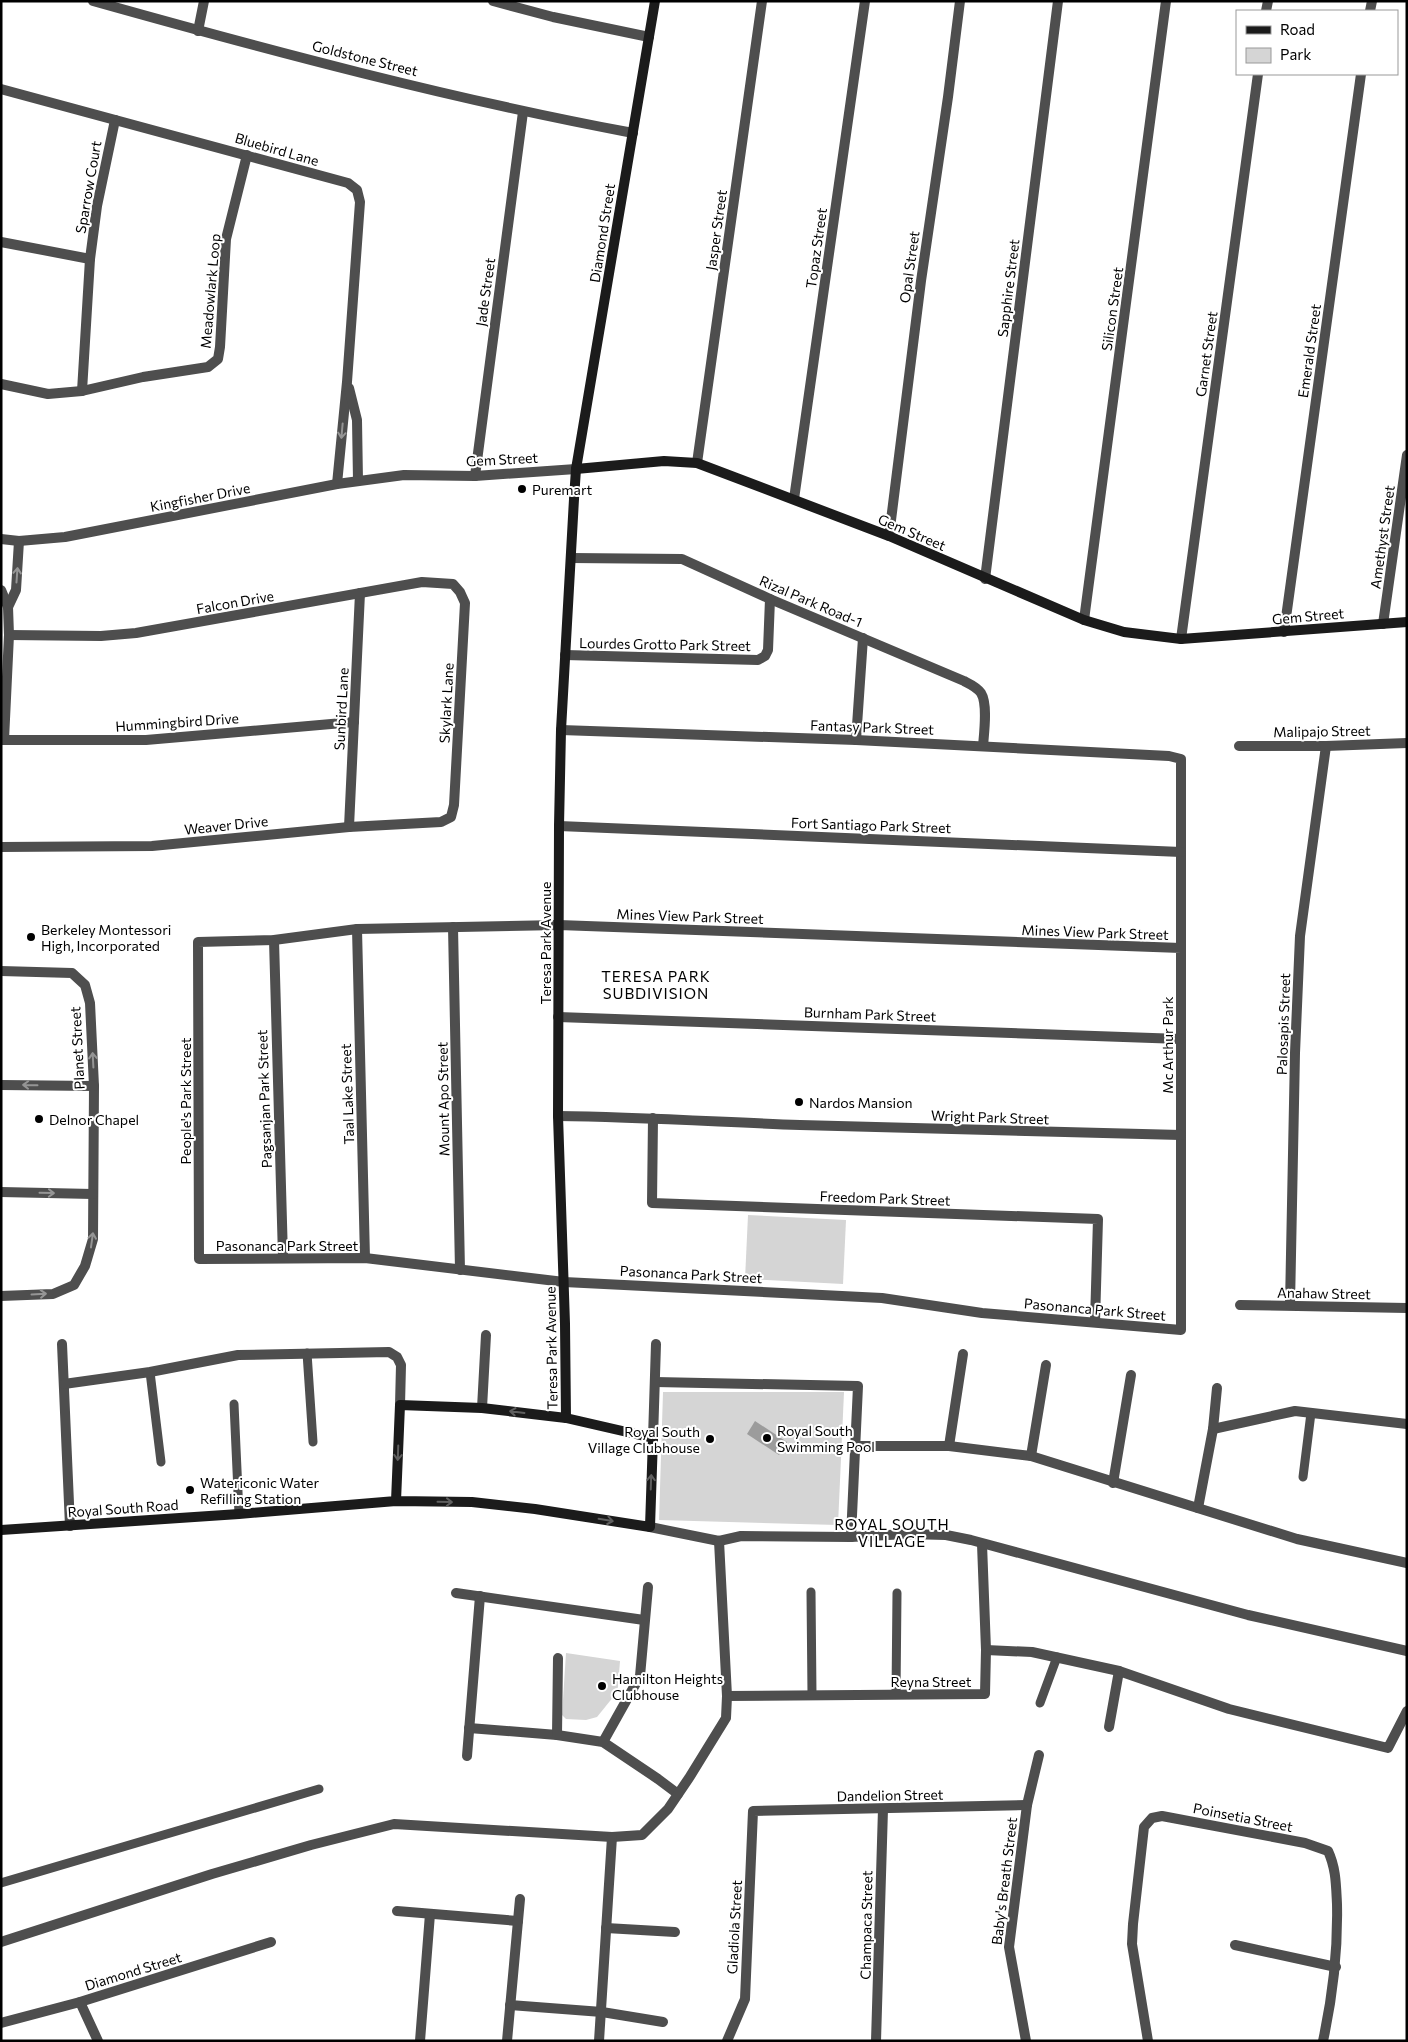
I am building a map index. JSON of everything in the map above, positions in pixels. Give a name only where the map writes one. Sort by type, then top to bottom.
[{"type":"street","name":"Goldstone Street","points":[[93,1],[198,31],[523,112],[633,133]]},
{"type":"street","points":[[198,31],[204,1]]},
{"type":"street","points":[[493,1],[553,17],[649,37]]},
{"type":"street","name":"Diamond Street","points":[[576,469],[655,1]]},
{"type":"street","name":"Jasper Street","points":[[697,463],[762,1]]},
{"type":"street","name":"Topaz Street","points":[[794,499],[865,1]]},
{"type":"street","name":"Opal Street","points":[[889,536],[921,281],[960,1]]},
{"type":"street","name":"Sapphire Street","points":[[985,579],[1058,1]]},
{"type":"street","name":"Silicon Street","points":[[1084,620],[1166,1]]},
{"type":"street","name":"Garnet Street","points":[[1181,639],[1258,75]]},
{"type":"street","name":"Emerald Street","points":[[1284,632],[1362,75]]},
{"type":"street","name":"Bluebird Lane","points":[[1,89],[248,155],[348,184],[357,190],[360,202],[348,382],[337,484]]},
{"type":"street","name":"Jade Street","points":[[475,476],[523,112]]},
{"type":"street","name":"Sparrow Court","points":[[82,391],[90,259],[99,197],[115,120]]},
{"type":"street","name":"Meadowlark Loop","points":[[1,384],[48,394],[82,391],[143,377],[208,367],[218,359],[226,239],[248,155]]},
{"type":"street","points":[[1,242],[90,259]]},
{"type":"street","name":"Bluebird Lane","points":[[348,382],[357,420],[358,481]]},
{"type":"street","name":"Amethyst Street","points":[[1383,624],[1407,455]]},
{"type":"street","name":"Gem Street","points":[[404,475],[475,476],[664,461],[697,463],[889,536],[985,579],[1084,620],[1124,632],[1181,639],[1407,622]]},
{"type":"street","name":"Teresa Park Avenue","points":[[566,1418],[564,1282],[558,1116],[559,826],[561,730],[576,469]]},
{"type":"street","name":"Kingfisher Drive","points":[[1,539],[19,541],[65,537],[337,484],[404,475]]},
{"type":"street","points":[[8,607],[16,590],[19,541]]},
{"type":"street","name":"Rizal Park Road-1","points":[[571,558],[682,558],[770,599],[973,686],[981,693],[984,704],[983,746]]},
{"type":"street","name":"Falcon Drive","points":[[9,635],[101,636],[136,633],[422,582],[453,584],[460,592]]},
{"type":"street","points":[[1,590],[8,607],[9,635],[3,740]]},
{"type":"street","name":"Skylark Lane","points":[[452,817],[465,603],[460,592]]},
{"type":"street","name":"Sunbird Lane","points":[[349,827],[360,593]]},
{"type":"street","name":"Lourdes Grotto Park Street","points":[[565,655],[758,660],[765,656],[768,650],[770,599]]},
{"type":"street","points":[[856,740],[863,638]]},
{"type":"street","name":"Hummingbird Drive","points":[[3,740],[146,740],[354,722]]},
{"type":"street","name":"Fantasy Park Street","points":[[561,730],[856,740],[1169,756],[1181,759]]},
{"type":"street","name":"Malipajo Street","points":[[1239,746],[1326,746],[1407,743]]},
{"type":"street","name":"Palosapis Street","points":[[1290,1305],[1294,1053],[1300,936],[1326,746]]},
{"type":"street","name":"Mc Arthur Park","points":[[1181,759],[1181,1330]]},
{"type":"street","name":"Weaver Drive","points":[[1,847],[152,846],[349,827],[441,822],[452,817]]},
{"type":"street","name":"Fort Santiago Park Street","points":[[559,826],[1181,852]]},
{"type":"street","name":"Mines View Park Street","points":[[198,942],[274,940],[357,929],[559,925],[1181,948]]},
{"type":"street","name":"Mount Apo Street","points":[[452,927],[460,1270]]},
{"type":"street","name":"Taal Lake Street","points":[[357,929],[365,1258]]},
{"type":"street","name":"Pagsanjan Park Street","points":[[274,940],[283,1257]]},
{"type":"street","name":"People's Park Street","points":[[198,942],[199,1259]]},
{"type":"street","name":"Planet Street","points":[[1,971],[72,973],[85,985],[90,1003],[94,1086],[93,1239],[85,1266],[74,1285],[53,1294],[1,1296]]},
{"type":"street","name":"Burnham Park Street","points":[[558,1017],[1181,1039]]},
{"type":"street","points":[[1,1085],[94,1086]]},
{"type":"street","name":"Wright Park Street","points":[[558,1116],[965,1130],[1181,1134]]},
{"type":"street","name":"Freedom Park Street","points":[[652,1118],[652,1203],[1098,1219],[1095,1322]]},
{"type":"street","points":[[1,1192],[93,1194]]},
{"type":"street","name":"Pasonanca Park Street","points":[[199,1259],[365,1258],[564,1282],[882,1298],[982,1313],[1181,1330]]},
{"type":"street","name":"Anahaw Street","points":[[1240,1305],[1407,1308]]},
{"type":"street","points":[[482,1408],[486,1335]]},
{"type":"street","points":[[62,1344],[70,1526]]},
{"type":"street","points":[[656,1344],[650,1527],[719,1540],[741,1536],[851,1537],[906,1534],[946,1535],[971,1540],[1248,1615],[1407,1651]]},
{"type":"street","points":[[64,1384],[150,1372],[238,1355],[390,1352],[397,1357],[401,1366],[396,1501]]},
{"type":"street","points":[[949,1446],[963,1354]]},
{"type":"street","points":[[1031,1456],[1046,1365]]},
{"type":"street","points":[[1113,1483],[1132,1375]]},
{"type":"street","points":[[655,1382],[858,1386],[851,1537]]},
{"type":"street","points":[[1198,1508],[1213,1429],[1217,1388]]},
{"type":"street","points":[[400,1405],[482,1408],[566,1418],[653,1438]]},
{"type":"street","points":[[1213,1429],[1295,1411],[1407,1424]]},
{"type":"street","points":[[856,1446],[949,1446],[1031,1456],[1298,1539],[1407,1563]]},
{"type":"street","name":"Royal South Road","points":[[1,1530],[396,1501],[472,1502],[535,1509],[650,1527]]},
{"type":"street","points":[[1,1942],[221,1871],[394,1824],[612,1838],[642,1835],[668,1809],[726,1718],[727,1696],[719,1540]]},
{"type":"street","name":"Reyna Street","points":[[727,1696],[985,1694],[986,1650],[982,1544]]},
{"type":"street","points":[[603,1742],[640,1676],[648,1587]]},
{"type":"street","points":[[456,1593],[644,1620]]},
{"type":"street","points":[[467,1756],[480,1596]]},
{"type":"street","points":[[986,1650],[1032,1652],[1118,1671],[1229,1709],[1388,1748],[1407,1711]]},
{"type":"street","points":[[557,1735],[558,1658]]},
{"type":"street","points":[[1109,1727],[1118,1671]]},
{"type":"street","points":[[469,1728],[557,1735],[603,1742],[678,1794]]},
{"type":"street","name":"Baby's Breath Street","points":[[1026,2041],[1009,1947],[1027,1805],[1040,1755]]},
{"type":"street","name":"Dandelion Street","points":[[753,1811],[883,1810],[1027,1805]]},
{"type":"street","name":"Champaca Street","points":[[877,2040],[883,1810]]},
{"type":"street","name":"Gladiola Street","points":[[727,2041],[745,1999],[753,1811]]},
{"type":"street","name":"Poinsetia Street","points":[[1148,2041],[1135,1962],[1132,1924],[1144,1827],[1152,1818],[1162,1816],[1305,1842],[1328,1852],[1336,1877],[1336,1967]]},
{"type":"street","points":[[599,2041],[612,1838]]},
{"type":"street","points":[[506,2041],[520,1899]]},
{"type":"street","points":[[397,1911],[518,1921]]},
{"type":"street","points":[[420,2041],[430,1914]]},
{"type":"street","points":[[606,1928],[675,1932]]},
{"type":"street","name":"Diamond Street","points":[[1,2023],[80,2002],[271,1942]]},
{"type":"street","points":[[1235,1945],[1336,1967],[1323,2041]]},
{"type":"street","points":[[80,2002],[98,2041]]},
{"type":"street","points":[[510,2005],[602,2012],[663,2022]]},
{"type":"lane","points":[[307,1353],[313,1442]]},
{"type":"lane","points":[[150,1372],[162,1462]]},
{"type":"lane","points":[[234,1404],[239,1514]]},
{"type":"lane","points":[[1303,1477],[1311,1413]]},
{"type":"lane","points":[[811,1592],[812,1695]]},
{"type":"lane","points":[[896,1694],[897,1593]]},
{"type":"lane","points":[[1040,1703],[1057,1657]]},
{"type":"lane","points":[[1,1883],[319,1789]]},
{"type":"green space","points":[[748,1215],[846,1220],[843,1284],[745,1279]]},
{"type":"green space","points":[[663,1392],[844,1392],[838,1525],[659,1520]]},
{"type":"green space","points":[[566,1653],[620,1661],[618,1687],[614,1696],[597,1717],[586,1720],[566,1719],[562,1715]]},
{"type":"shaded area","name":"Royal South Swimming Pool","points":[[755,1421],[787,1442],[779,1455],[747,1434]]},
{"type":"place","name":"Puremart","points":[[522,489]]},
{"type":"place","name":"Berkeley Montessori High, Incorporated","points":[[31,937]]},
{"type":"place","name":"Nardos Mansion","points":[[799,1102]]},
{"type":"place","name":"Delnor Chapel","points":[[39,1119]]},
{"type":"place","name":"Royal South Swimming Pool","points":[[767,1438]]},
{"type":"place","name":"Royal South Village Clubhouse","points":[[710,1439]]},
{"type":"place","name":"Watericonic Water Refilling Station","points":[[190,1490]]},
{"type":"place","name":"Hamilton Heights Clubhouse","points":[[602,1686]]},
{"type":"district","name":"TERESA PARK SUBDIVISION","points":[[656,984]]},
{"type":"district","name":"ROYAL SOUTH VILLAGE","points":[[892,1532]]}]
